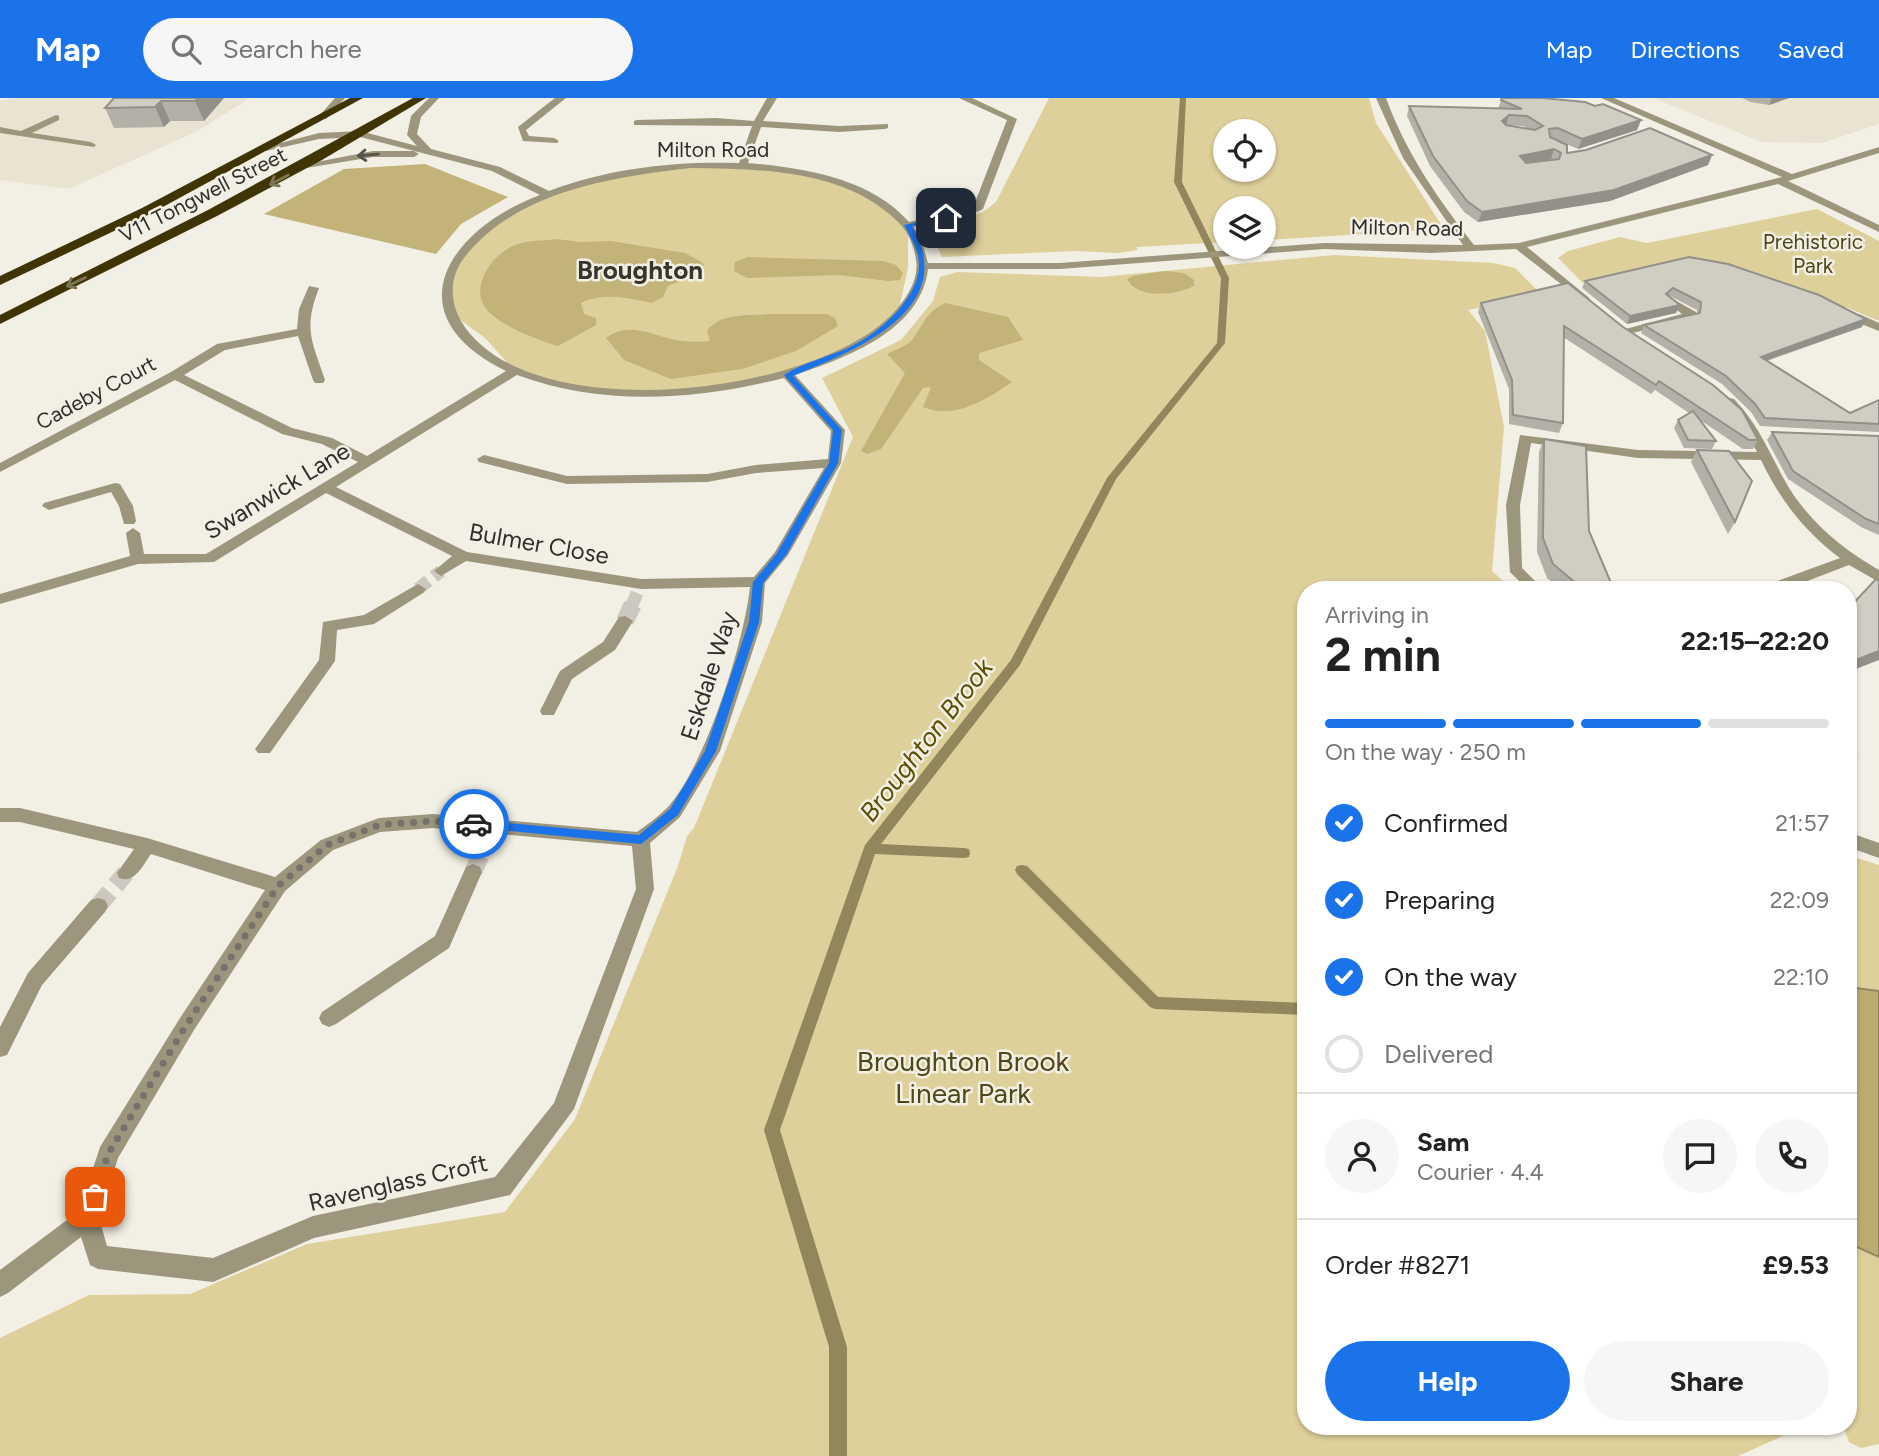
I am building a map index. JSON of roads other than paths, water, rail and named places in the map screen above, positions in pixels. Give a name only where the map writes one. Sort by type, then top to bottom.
[{"type":"highway","name":"V11 Tongwell Street","points":[[0,281],[146,211],[358,98]]},
{"type":"highway","name":"V11 Tongwell Street","points":[[0,320],[306,165],[421,98]]},
{"type":"street","points":[[323,117],[340,98]]},
{"type":"street","points":[[431,154],[412,135],[416,116],[434,98]]},
{"type":"street","points":[[554,141],[526,139],[521,129],[561,98]]},
{"type":"street","points":[[743,165],[757,123],[772,98]]},
{"type":"street","points":[[908,225],[964,214],[979,206],[1012,119],[964,98]]},
{"type":"street","points":[[1381,98],[1391,128],[1405,152],[1427,188],[1472,249]]},
{"type":"street","points":[[1606,98],[1791,177]]},
{"type":"street","points":[[22,134],[56,118]]},
{"type":"street","points":[[638,123],[716,121],[839,129],[885,126]]},
{"type":"street","points":[[1654,131],[1670,125]]},
{"type":"street","points":[[0,130],[91,145]]},
{"type":"street","points":[[266,148],[319,136],[360,134],[496,169],[547,194]]},
{"type":"street","name":"Milton Road","points":[[923,266],[1060,266],[1324,246],[1472,249],[1519,246],[1791,177],[1879,150]]},
{"type":"street","points":[[306,165],[373,154],[431,154]]},
{"type":"street","name":"Milton Road","points":[[691,164],[743,165],[805,173],[848,186],[883,203],[908,225],[919,245],[923,266],[915,292],[897,317],[855,348],[788,375],[704,392],[635,394],[588,390],[544,381],[515,371],[471,344],[448,311],[446,286],[457,258],[480,233],[504,216],[547,194],[639,170],[691,164]]},
{"type":"street","points":[[1778,180],[1879,229]]},
{"type":"street","points":[[1519,246],[1592,306]]},
{"type":"street","points":[[313,288],[305,309],[303,332],[319,380]]},
{"type":"street","points":[[1638,341],[1618,327],[1692,315],[1671,301]]},
{"type":"street","points":[[1855,317],[1879,327]]},
{"type":"street","name":"Cadeby Court","points":[[0,468],[175,375],[221,347],[303,332]]},
{"type":"street","name":"Swanwick Lane","points":[[0,599],[138,559],[209,559],[328,489],[515,371]]},
{"type":"street","name":"Cadeby Court","points":[[175,375],[287,431],[327,442],[369,461]]},
{"type":"street","points":[[758,582],[781,555],[834,463],[838,430],[788,375]]},
{"type":"street","points":[[1714,389],[1763,433],[1768,457],[1786,495],[1849,560],[1879,577]]},
{"type":"street","points":[[1528,581],[1515,569],[1513,505],[1525,438],[1638,454],[1732,454],[1768,457]]},
{"type":"street","points":[[484,459],[567,480],[708,478],[755,469],[834,463]]},
{"type":"street","points":[[50,506],[115,488],[126,506],[138,559]]},
{"type":"street","name":"Bulmer Close","points":[[328,489],[463,556],[641,584],[758,582]]},
{"type":"street","points":[[440,571],[463,556]]},
{"type":"street","points":[[1793,581],[1849,560]]},
{"type":"street","name":"Eskdale Way","points":[[641,839],[674,812],[711,751],[754,622],[758,582]]},
{"type":"street","points":[[264,749],[327,661],[329,626],[368,620],[418,589]]},
{"type":"street","points":[[548,711],[566,675],[609,646],[625,621]]},
{"type":"street","points":[[0,815],[20,815],[147,845],[278,886]]},
{"type":"street","points":[[0,1285],[88,1218],[108,1154],[187,1024],[278,886],[327,845],[379,825],[433,821],[641,839]]},
{"type":"street","points":[[484,848],[494,826]]},
{"type":"street","name":"Ravenglass Croft","points":[[88,1218],[98,1257],[213,1270],[313,1227],[502,1187],[563,1109],[645,888],[641,839]]},
{"type":"street","points":[[1857,842],[1879,851]]},
{"type":"street","points":[[126,873],[147,845]]},
{"type":"street","points":[[329,1018],[442,942],[473,872]]},
{"type":"street","points":[[0,1048],[35,979],[98,906]]},
{"type":"waterway","name":"Broughton Brook","points":[[870,849],[1016,662],[1112,478],[1221,343],[1225,278],[1178,182],[1183,98]]},
{"type":"waterway","name":"Broughton Brook","points":[[838,1456],[838,1347],[772,1130],[870,849]]},
{"type":"waterway","points":[[870,849],[964,853]]},
{"type":"waterway","points":[[1022,870],[1155,1003],[1297,1009]]},
{"type":"tunnel","points":[[418,589],[441,571]]},
{"type":"tunnel","points":[[632,605],[641,584]]},
{"type":"tunnel","points":[[625,621],[633,604]]},
{"type":"tunnel","points":[[473,872],[484,848]]},
{"type":"tunnel","points":[[98,906],[126,873]]},
{"type":"district","name":"Broughton","points":[[640,270]]},
{"type":"park label","name":"Prehistoric Park","points":[[1813,254]]},
{"type":"park label","name":"Broughton Brook Linear Park","points":[[963,1077]]}]
